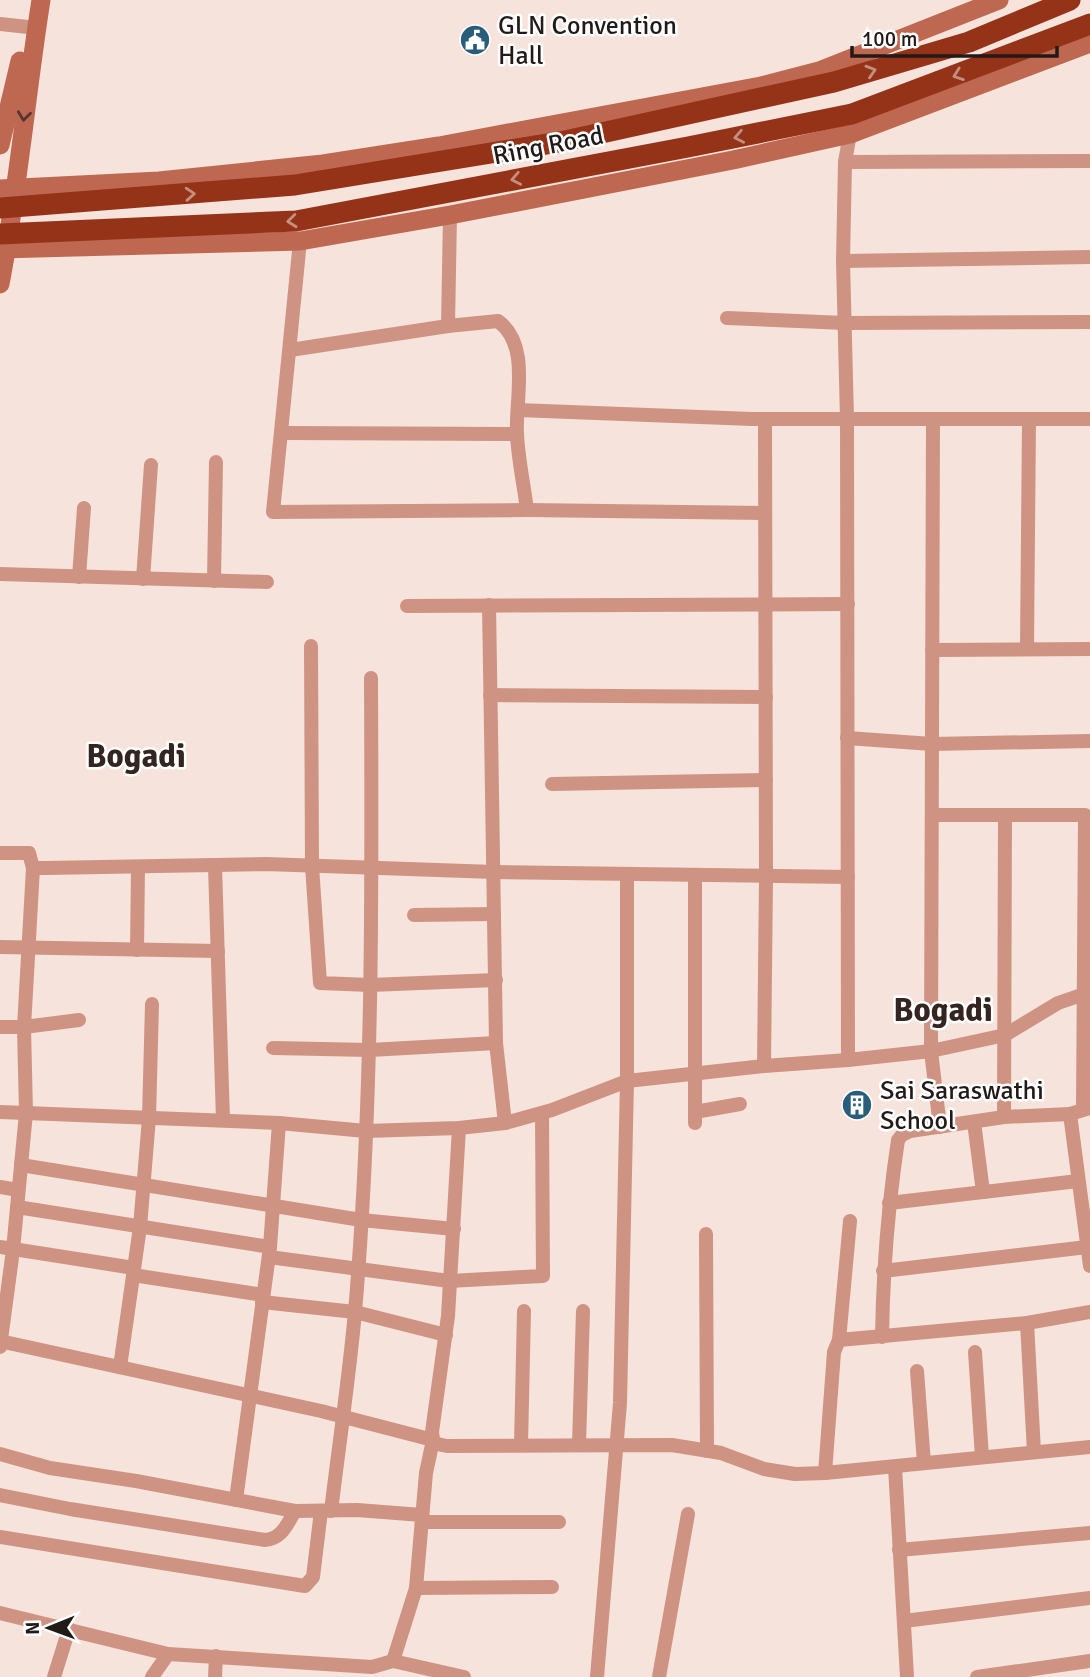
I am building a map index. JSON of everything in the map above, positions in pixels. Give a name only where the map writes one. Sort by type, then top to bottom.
[{"type":"highway","name":"Ring Road","points":[[7,199],[261,179],[295,185],[440,154],[565,141],[834,82],[969,42],[1070,0]]},
{"type":"highway","name":"Ring Road","points":[[4,241],[229,234],[851,124],[1090,24]]},
{"type":"street","points":[[0,145],[32,0]]},
{"type":"street","points":[[0,285],[7,199],[41,0]]},
{"type":"street","points":[[440,154],[808,74],[999,0]]},
{"type":"street","points":[[0,24],[28,27]]},
{"type":"street","points":[[229,234],[300,241],[733,160],[851,124],[954,97],[1090,43]]},
{"type":"street","points":[[848,1060],[847,419],[843,261],[845,162],[851,124]]},
{"type":"street","points":[[845,162],[1090,161]]},
{"type":"street","points":[[448,326],[450,215]]},
{"type":"street","points":[[300,241],[273,512],[527,510],[765,513]]},
{"type":"street","points":[[843,261],[1090,257]]},
{"type":"street","points":[[727,318],[845,323],[1090,322]]},
{"type":"street","points":[[290,350],[498,321],[513,335],[519,368],[517,434],[527,510]]},
{"type":"street","points":[[518,410],[765,419],[1090,419]]},
{"type":"street","points":[[764,1066],[765,419]]},
{"type":"street","points":[[933,419],[931,1051],[940,1127]]},
{"type":"street","points":[[1027,649],[1029,419]]},
{"type":"street","points":[[282,433],[517,434]]},
{"type":"street","points":[[214,581],[216,462]]},
{"type":"street","points":[[143,579],[151,466]]},
{"type":"street","points":[[79,577],[84,508]]},
{"type":"street","points":[[0,574],[267,582]]},
{"type":"street","points":[[407,606],[848,604]]},
{"type":"street","points":[[489,605],[496,1042],[505,1123]]},
{"type":"street","points":[[311,646],[312,866],[320,983],[370,985],[496,980]]},
{"type":"street","points":[[932,650],[1090,649]]},
{"type":"street","points":[[0,1537],[304,1586],[313,1577],[342,1417],[358,1269],[370,1050],[371,678]]},
{"type":"street","points":[[490,695],[766,697]]},
{"type":"street","points":[[848,738],[932,744],[1090,741]]},
{"type":"street","points":[[552,783],[766,780]]},
{"type":"street","points":[[932,815],[1088,815],[1088,993],[1078,1181],[1088,1227],[1090,1266]]},
{"type":"street","points":[[1004,1117],[1005,816]]},
{"type":"street","points":[[0,853],[29,853],[33,867],[24,1027],[26,1113],[17,1206],[7,1249],[0,1343],[342,1417],[447,1446],[672,1445],[707,1451],[764,1469],[795,1474],[825,1474],[1090,1447]]},
{"type":"street","points":[[215,866],[223,1120]]},
{"type":"street","points":[[33,867],[312,866],[766,878],[848,877]]},
{"type":"street","points":[[137,950],[138,867]]},
{"type":"street","points":[[597,1677],[620,1403],[627,1081],[626,875]]},
{"type":"street","points":[[695,876],[695,1117],[740,1104]]},
{"type":"street","points":[[414,915],[495,914]]},
{"type":"street","points":[[0,947],[218,951]]},
{"type":"street","points":[[0,1112],[223,1120],[366,1131],[459,1128],[505,1123],[542,1113],[627,1081],[931,1051],[1005,1035],[1058,1003],[1088,993]]},
{"type":"street","points":[[120,1367],[144,1183],[152,1004]]},
{"type":"street","points":[[0,1027],[24,1027],[79,1020]]},
{"type":"street","points":[[273,1048],[370,1050],[496,1042]]},
{"type":"street","points":[[882,1337],[883,1271],[889,1203],[898,1140],[902,1135],[910,1131],[1004,1117],[1081,1110]]},
{"type":"street","points":[[17,1206],[358,1269],[449,1281],[543,1276],[542,1113]]},
{"type":"street","points":[[974,1122],[983,1192]]},
{"type":"street","points":[[236,1500],[270,1252],[279,1123]]},
{"type":"street","points":[[393,1661],[416,1588],[426,1473],[433,1440],[446,1335],[459,1128]]},
{"type":"street","points":[[21,1165],[361,1220],[454,1229]]},
{"type":"street","points":[[889,1203],[1078,1181]]},
{"type":"street","points":[[0,1187],[18,1190]]},
{"type":"street","points":[[825,1474],[834,1352],[839,1340],[850,1221]]},
{"type":"street","points":[[706,1234],[707,1451]]},
{"type":"street","points":[[883,1271],[1087,1247]]},
{"type":"street","points":[[7,1249],[263,1298],[355,1312],[446,1335]]},
{"type":"street","points":[[522,1445],[524,1311]]},
{"type":"street","points":[[579,1445],[583,1311]]},
{"type":"street","points":[[839,1340],[1027,1323],[1090,1312]]},
{"type":"street","points":[[1027,1323],[1034,1452]]},
{"type":"street","points":[[975,1352],[982,1457]]},
{"type":"street","points":[[916,1371],[924,1464]]},
{"type":"street","points":[[0,1454],[50,1468],[295,1511],[357,1510],[422,1518],[559,1522]]},
{"type":"street","points":[[895,1467],[907,1677]]},
{"type":"street","points":[[0,1494],[265,1540],[279,1536],[295,1511]]},
{"type":"street","points":[[659,1677],[688,1514]]},
{"type":"street","points":[[899,1550],[1090,1533]]},
{"type":"street","points":[[416,1588],[552,1587]]},
{"type":"street","points":[[904,1621],[1090,1598]]},
{"type":"street","points":[[0,1613],[168,1654],[216,1656],[372,1672],[393,1661],[464,1677]]},
{"type":"street","points":[[54,1677],[69,1629]]},
{"type":"street","points":[[152,1677],[168,1654]]},
{"type":"street","points":[[215,1677],[216,1656]]},
{"type":"street","points":[[977,1677],[1090,1661]]},
{"type":"place","name":"GLN Convention Hall","points":[[475,40]]},
{"type":"place","name":"Sai Saraswathi School","points":[[857,1105]]},
{"type":"district","name":"Bogadi","points":[[136,755]]},
{"type":"district","name":"Bogadi","points":[[943,1009]]}]
